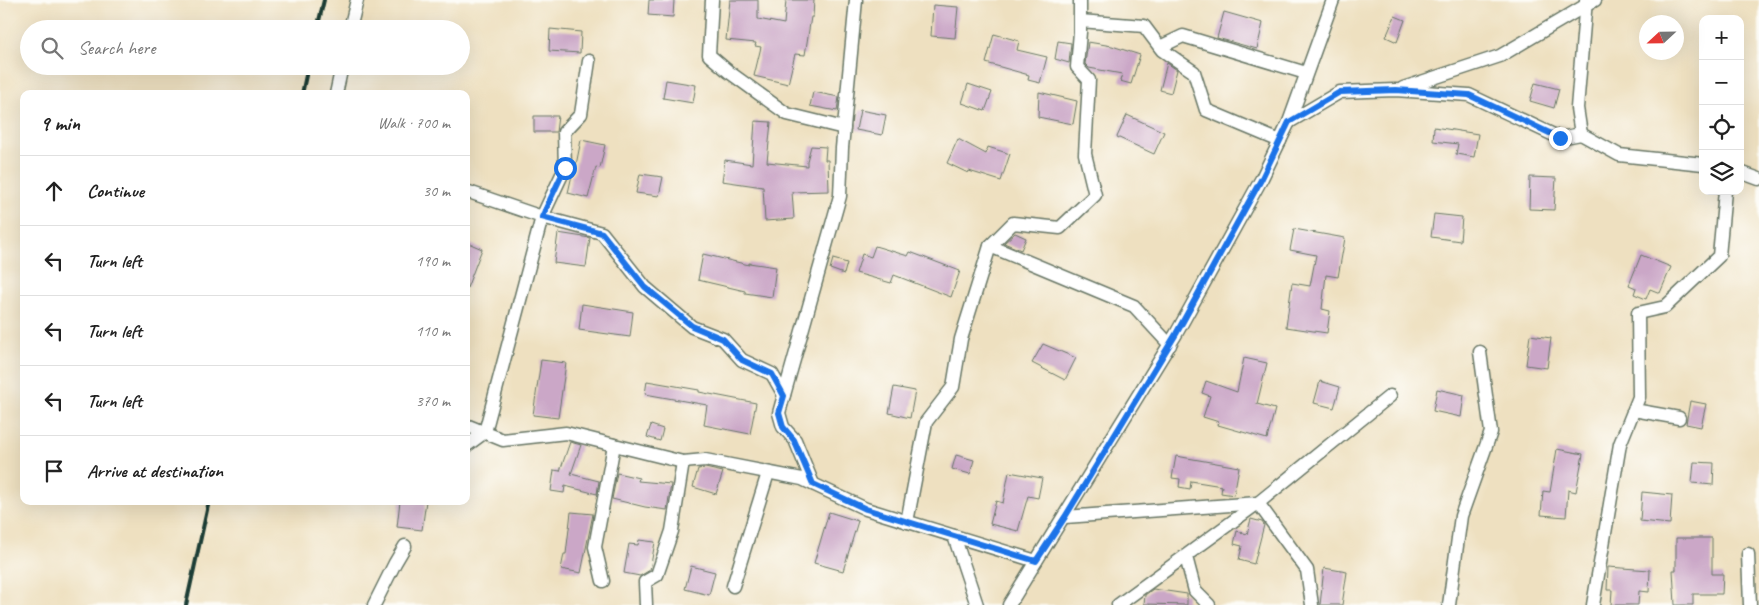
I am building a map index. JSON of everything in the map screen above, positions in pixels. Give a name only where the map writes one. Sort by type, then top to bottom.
[{"type":"street","points":[[352,20],[357,0]]},
{"type":"street","points":[[712,0],[709,55],[787,114],[844,128]]},
{"type":"street","points":[[813,484],[794,440],[783,427],[779,413],[840,196],[844,128],[856,0]]},
{"type":"street","points":[[907,522],[926,422],[953,387],[960,339],[990,246],[1013,223],[1060,228],[1095,195],[1085,154],[1089,80],[1077,68],[1080,0]]},
{"type":"street","points":[[1009,605],[1170,345],[1262,178],[1289,122],[1333,0]]},
{"type":"street","points":[[1396,90],[1500,56],[1588,2]]},
{"type":"street","points":[[1581,134],[1578,108],[1588,2]]},
{"type":"street","points":[[1080,21],[1144,26],[1160,47],[1194,72],[1206,110],[1280,141]]},
{"type":"street","points":[[1160,47],[1184,36],[1306,73]]},
{"type":"street","points":[[470,443],[485,432],[542,217],[565,168],[564,132],[581,114],[589,61]]},
{"type":"street","points":[[337,90],[340,75]]},
{"type":"street","points":[[1289,122],[1340,92],[1396,90],[1469,95],[1560,138],[1581,134],[1619,155],[1699,164]]},
{"type":"street","points":[[1744,173],[1759,179]]},
{"type":"street","points":[[470,193],[542,217],[602,233],[645,287],[692,326],[723,339],[742,360],[772,374],[784,396]]},
{"type":"street","points":[[1593,605],[1620,444],[1639,397],[1638,313],[1665,307],[1719,256],[1725,195]]},
{"type":"street","points":[[990,246],[1134,306],[1170,345]]},
{"type":"street","points":[[1449,605],[1461,516],[1491,432],[1480,352]]},
{"type":"street","points":[[1118,605],[1258,503],[1390,396]]},
{"type":"street","points":[[1634,410],[1679,418]]},
{"type":"street","points":[[470,426],[503,440],[566,433],[683,462],[705,460],[802,479],[866,509],[1036,561]]},
{"type":"street","points":[[603,581],[595,547],[614,445]]},
{"type":"street","points":[[646,605],[645,582],[656,575],[672,531],[683,462]]},
{"type":"street","points":[[733,586],[768,473]]},
{"type":"street","points":[[1065,517],[1258,503]]},
{"type":"street","points":[[1258,503],[1307,570],[1312,605]]},
{"type":"street","points":[[954,536],[977,605]]},
{"type":"street","points":[[374,605],[405,546]]},
{"type":"street","points":[[1748,554],[1750,605]]},
{"type":"street","points":[[1186,557],[1195,591],[1209,605]]},
{"type":"building","points":[[649,0],[674,0],[673,17],[648,15]]},
{"type":"building","points":[[730,0],[758,0],[758,19],[784,24],[786,0],[814,0],[813,17],[811,17],[805,55],[795,54],[788,84],[754,76],[761,47],[755,46],[756,43],[726,40]]},
{"type":"building","points":[[933,5],[958,7],[955,38],[931,36]]},
{"type":"building","points":[[1224,12],[1263,23],[1257,49],[1217,38]]},
{"type":"building","points":[[1395,16],[1405,20],[1397,42],[1386,37]]},
{"type":"building","points":[[550,29],[581,32],[580,53],[549,51]]},
{"type":"building","points":[[994,34],[1019,41],[1017,50],[1047,57],[1040,83],[1028,80],[1029,75],[986,63]]},
{"type":"building","points":[[1058,41],[1071,43],[1069,63],[1055,59]]},
{"type":"building","points":[[1088,42],[1112,46],[1140,55],[1131,84],[1120,81],[1122,74],[1089,68],[1085,64]]},
{"type":"building","points":[[1167,63],[1177,70],[1171,93],[1160,90]]},
{"type":"building","points":[[666,80],[696,85],[693,103],[663,98]]},
{"type":"building","points":[[1535,83],[1559,89],[1554,108],[1530,101]]},
{"type":"building","points":[[968,84],[992,92],[985,111],[962,103]]},
{"type":"building","points":[[813,92],[839,97],[837,111],[810,106]]},
{"type":"building","points":[[1039,92],[1077,101],[1073,124],[1038,117]]},
{"type":"building","points":[[860,110],[886,115],[882,135],[856,130]]},
{"type":"building","points":[[1127,115],[1164,132],[1154,154],[1117,137]]},
{"type":"building","points":[[534,116],[558,116],[556,132],[534,132]]},
{"type":"building","points":[[755,121],[771,122],[767,162],[807,166],[811,146],[826,147],[825,160],[828,160],[829,191],[792,192],[794,219],[765,221],[763,187],[722,181],[725,160],[752,164]]},
{"type":"building","points":[[1434,127],[1478,134],[1474,157],[1456,154],[1458,144],[1433,141]]},
{"type":"building","points":[[958,139],[986,154],[988,147],[1010,154],[1001,181],[969,171],[968,173],[947,163]]},
{"type":"building","points":[[581,140],[605,145],[600,168],[596,167],[588,198],[568,193],[572,175],[574,175]]},
{"type":"building","points":[[640,174],[663,177],[659,196],[636,193]]},
{"type":"building","points":[[1530,177],[1556,178],[1554,210],[1529,209]]},
{"type":"building","points":[[1434,214],[1462,217],[1460,241],[1431,237]]},
{"type":"building","points":[[1294,229],[1345,238],[1338,277],[1326,275],[1322,309],[1330,311],[1327,333],[1286,327],[1292,283],[1310,286],[1316,255],[1290,250]]},
{"type":"building","points":[[558,233],[590,238],[586,267],[554,263]]},
{"type":"building","points":[[1015,233],[1026,238],[1021,250],[1004,243]]},
{"type":"building","points":[[470,244],[482,249],[470,280]]},
{"type":"building","points":[[875,246],[908,256],[910,252],[960,271],[951,297],[894,275],[891,283],[856,273],[862,254],[871,257]]},
{"type":"building","points":[[703,254],[749,265],[749,263],[776,267],[772,297],[745,293],[745,291],[698,280]]},
{"type":"building","points":[[1641,255],[1671,267],[1660,293],[1650,289],[1646,299],[1634,294],[1636,288],[1629,285]]},
{"type":"building","points":[[833,259],[847,263],[844,274],[830,269]]},
{"type":"building","points":[[582,304],[633,312],[630,337],[579,330]]},
{"type":"building","points":[[1530,335],[1551,338],[1547,368],[1526,365]]},
{"type":"building","points":[[1043,344],[1076,358],[1065,380],[1032,363]]},
{"type":"building","points":[[1244,358],[1267,363],[1257,404],[1275,409],[1267,439],[1218,425],[1219,422],[1203,417],[1210,396],[1202,393],[1206,381],[1237,392]]},
{"type":"building","points":[[541,360],[566,363],[558,418],[533,415]]},
{"type":"building","points":[[647,381],[756,403],[750,434],[704,425],[707,405],[645,394]]},
{"type":"building","points":[[1320,381],[1340,387],[1334,408],[1314,403]]},
{"type":"building","points":[[894,387],[915,391],[910,418],[889,413]]},
{"type":"building","points":[[1437,389],[1464,395],[1461,417],[1433,411]]},
{"type":"building","points":[[1690,401],[1706,404],[1701,427],[1686,424]]},
{"type":"building","points":[[651,425],[663,429],[660,441],[647,437]]},
{"type":"building","points":[[570,442],[581,445],[571,474],[599,481],[597,494],[565,486],[564,493],[551,491],[554,470],[560,471]]},
{"type":"building","points":[[1557,449],[1583,454],[1576,492],[1568,490],[1566,517],[1541,515],[1543,491],[1550,492]]},
{"type":"building","points":[[956,455],[974,460],[970,474],[952,469]]},
{"type":"building","points":[[1176,456],[1239,467],[1234,495],[1221,493],[1222,486],[1191,481],[1190,489],[1179,487],[1180,479],[1172,478]]},
{"type":"building","points":[[1694,462],[1714,463],[1713,485],[1692,483]]},
{"type":"building","points":[[705,468],[723,472],[716,494],[693,487],[698,469]]},
{"type":"building","points":[[1009,472],[1042,478],[1038,498],[1028,496],[1018,531],[990,524],[996,501],[1003,503]]},
{"type":"building","points":[[617,473],[639,478],[638,481],[671,484],[667,510],[612,499]]},
{"type":"building","points":[[1642,492],[1672,495],[1670,524],[1640,521]]},
{"type":"building","points":[[400,505],[425,505],[422,530],[397,527]]},
{"type":"building","points":[[571,512],[593,514],[581,573],[561,569],[564,554],[566,554]]},
{"type":"building","points":[[829,512],[858,521],[843,571],[814,563]]},
{"type":"building","points":[[1251,519],[1262,522],[1264,525],[1254,564],[1239,560],[1242,546],[1234,544],[1237,531],[1247,534]]},
{"type":"building","points":[[1676,538],[1712,538],[1712,574],[1723,574],[1722,594],[1693,594],[1693,605],[1675,605],[1673,570],[1676,570]]},
{"type":"building","points":[[639,540],[655,542],[650,570],[640,576],[624,573],[629,544],[638,545]]},
{"type":"building","points":[[691,566],[715,572],[709,595],[685,589]]},
{"type":"building","points":[[1608,567],[1650,570],[1649,592],[1639,591],[1638,605],[1611,605],[1612,590],[1607,590]]},
{"type":"building","points":[[1324,568],[1347,572],[1342,605],[1320,605]]},
{"type":"building","points":[[1153,589],[1187,594],[1187,605],[1144,604],[1145,595]]},
{"type":"railway","points":[[319,20],[324,0]]},
{"type":"railway","points":[[303,90],[306,75]]},
{"type":"railway","points":[[186,605],[208,505]]},
{"type":"route","points":[[565,168],[542,217],[602,233],[645,287],[692,326],[723,339],[742,360],[772,374],[784,396],[779,413],[783,427],[794,440],[813,484],[866,509],[1036,561],[1065,517],[1176,334],[1262,178],[1289,122],[1340,92],[1396,90],[1469,95],[1560,138]]}]
